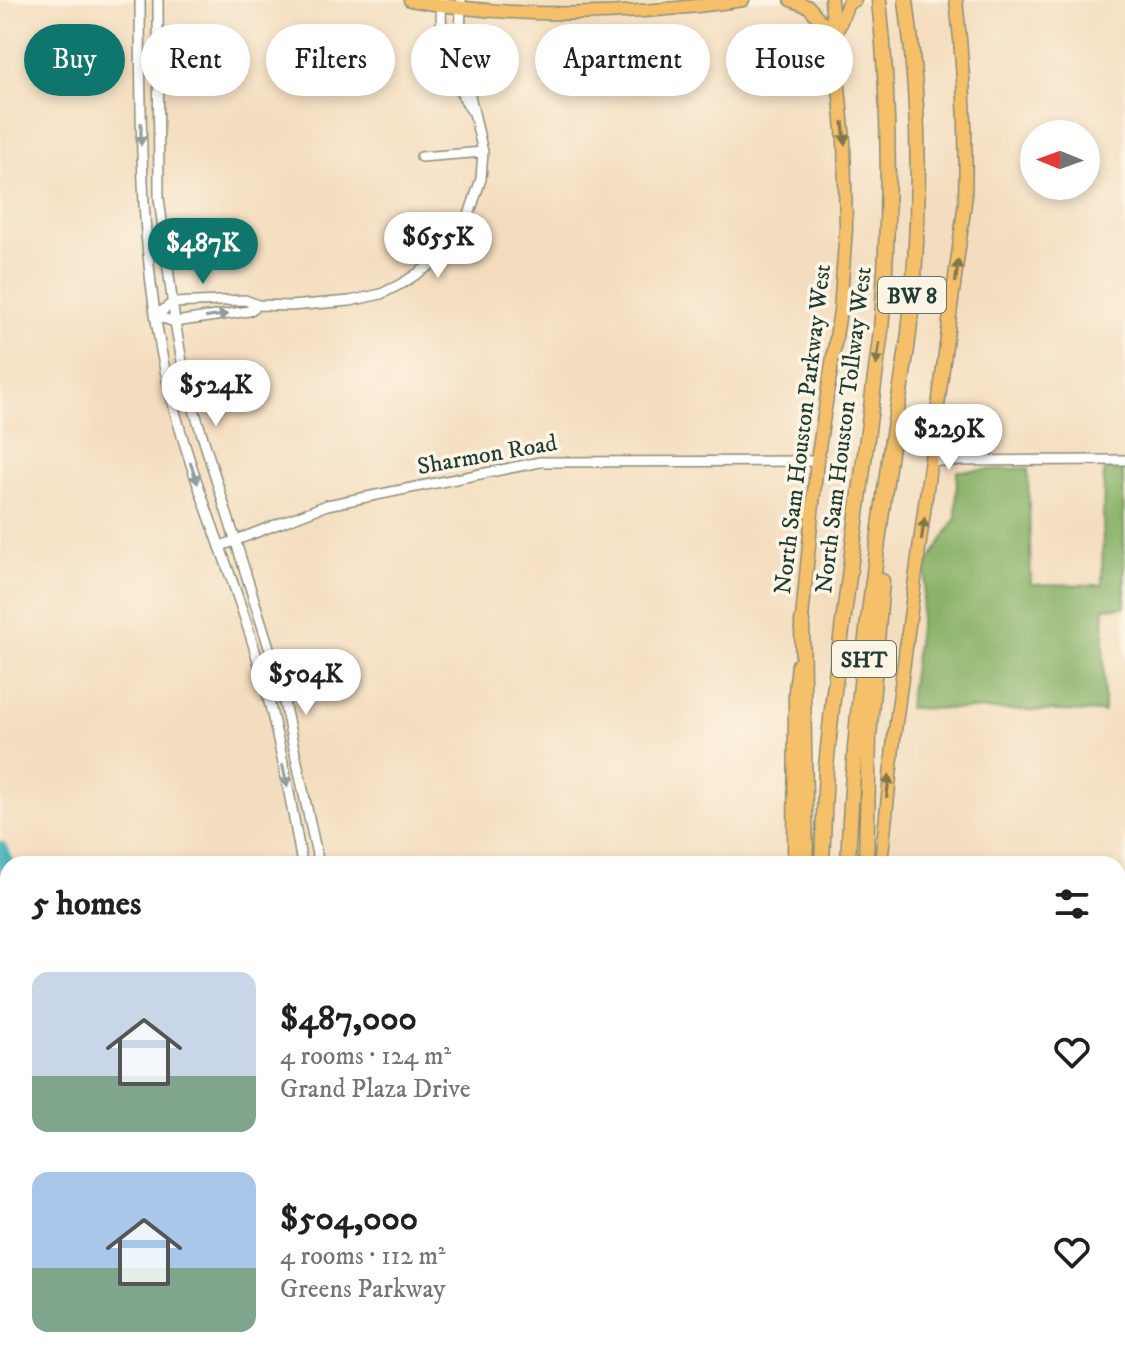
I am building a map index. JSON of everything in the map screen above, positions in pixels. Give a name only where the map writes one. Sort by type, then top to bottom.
[{"type":"highway","name":"North Sam Houston Tollway West","points":[[822,856],[831,713],[881,331],[888,210],[888,136],[879,0]]},
{"type":"highway","name":"BW 8","points":[[866,856],[869,737],[890,454],[913,279],[916,134],[906,0]]},
{"type":"highway","name":"North Sam Houston Tollway West","points":[[848,856],[856,724],[890,454]]},
{"type":"highway","points":[[802,621],[806,856]]},
{"type":"main road","points":[[410,0],[527,12],[743,0]]},
{"type":"main road","points":[[791,0],[809,7],[823,24]]},
{"type":"main road","name":"North Sam Houston Parkway West","points":[[831,0],[834,24]]},
{"type":"main road","points":[[839,24],[848,3],[855,0]]},
{"type":"main road","points":[[882,856],[894,738],[965,202],[967,126],[959,4],[948,0]]},
{"type":"main road","name":"North Sam Houston Parkway West","points":[[794,856],[795,691],[817,461],[840,311],[846,228],[847,183],[840,96]]},
{"type":"street","points":[[140,0],[141,86]]},
{"type":"street","points":[[158,0],[158,24]]},
{"type":"street","points":[[442,2],[445,59],[474,114]]},
{"type":"street","points":[[156,316],[172,303],[245,300],[258,305],[350,301],[381,294],[429,266],[450,246],[467,221],[481,179],[483,152],[460,52],[460,3]]},
{"type":"street","points":[[141,96],[144,227],[167,380],[196,480],[221,546],[263,683],[300,856]]},
{"type":"street","points":[[157,96],[159,198],[186,384],[279,679],[317,856]]},
{"type":"street","points":[[421,157],[483,152]]},
{"type":"street","points":[[156,316],[175,322],[249,311],[258,305]]},
{"type":"street","points":[[179,426],[196,420]]},
{"type":"street","name":"Sharmon Road","points":[[221,546],[327,505],[554,460],[817,461]]},
{"type":"street","points":[[932,461],[1125,460]]},
{"type":"green space","points":[[1028,468],[1031,584],[1102,585],[1104,469],[1123,471],[1125,607],[1104,608],[1104,712],[908,708],[928,563],[956,518],[957,471]]},
{"type":"waterway","points":[[0,849],[3,856]]}]
